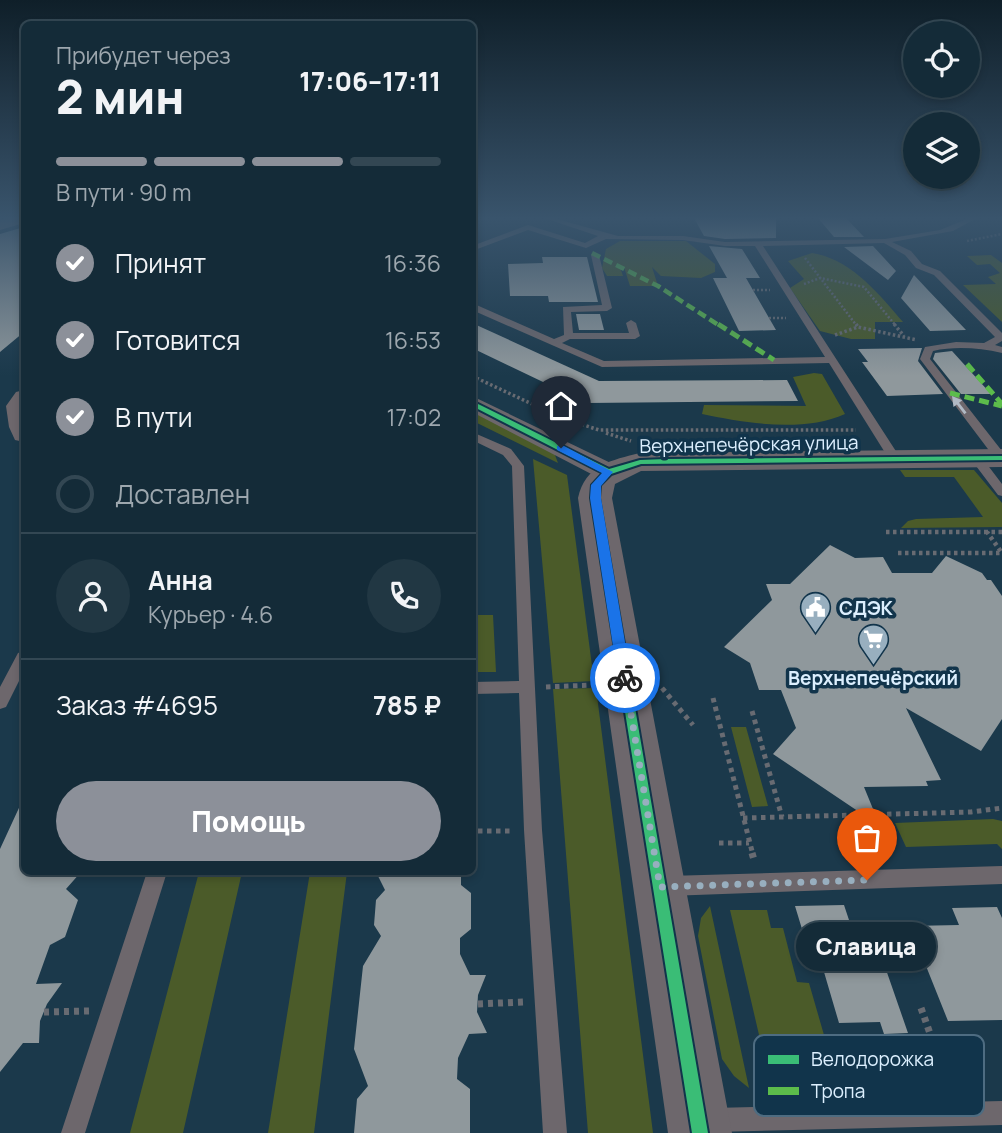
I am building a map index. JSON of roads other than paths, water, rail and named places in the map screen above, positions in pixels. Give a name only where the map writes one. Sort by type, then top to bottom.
[{"type":"street","points":[[14,404],[21,427]]},
{"type":"street","points":[[476,405],[608,472],[596,485],[595,498],[699,1127]]},
{"type":"street","name":"Верхнепечёрская улица","points":[[608,472],[640,462],[666,461],[993,458]]},
{"type":"lane","points":[[569,336],[566,309],[607,308],[597,271]]},
{"type":"lane","points":[[775,271],[895,458]]},
{"type":"lane","points":[[932,271],[937,273],[1000,338],[987,346]]},
{"type":"lane","points":[[476,308],[602,364],[831,360]]},
{"type":"lane","points":[[553,343],[569,336],[635,336],[631,323]]},
{"type":"lane","points":[[1002,350],[987,346],[938,347],[929,349],[925,359],[993,458],[1002,492]]},
{"type":"lane","points":[[476,437],[506,452],[518,466],[533,830],[555,1133]]},
{"type":"lane","points":[[0,702],[21,663]]},
{"type":"lane","points":[[476,688],[528,687]]},
{"type":"lane","points":[[73,1133],[157,875]]},
{"type":"lane","points":[[660,887],[1002,875]]},
{"type":"lane","points":[[984,1113],[1002,1113]]},
{"type":"lane","points":[[699,1127],[919,1116]]},
{"type":"place","name":"СДЭК","points":[[816,635]]},
{"type":"place","name":"Верхнепечёрский","points":[[873,666]]},
{"type":"place","name":"Славица","points":[[867,880]]}]
